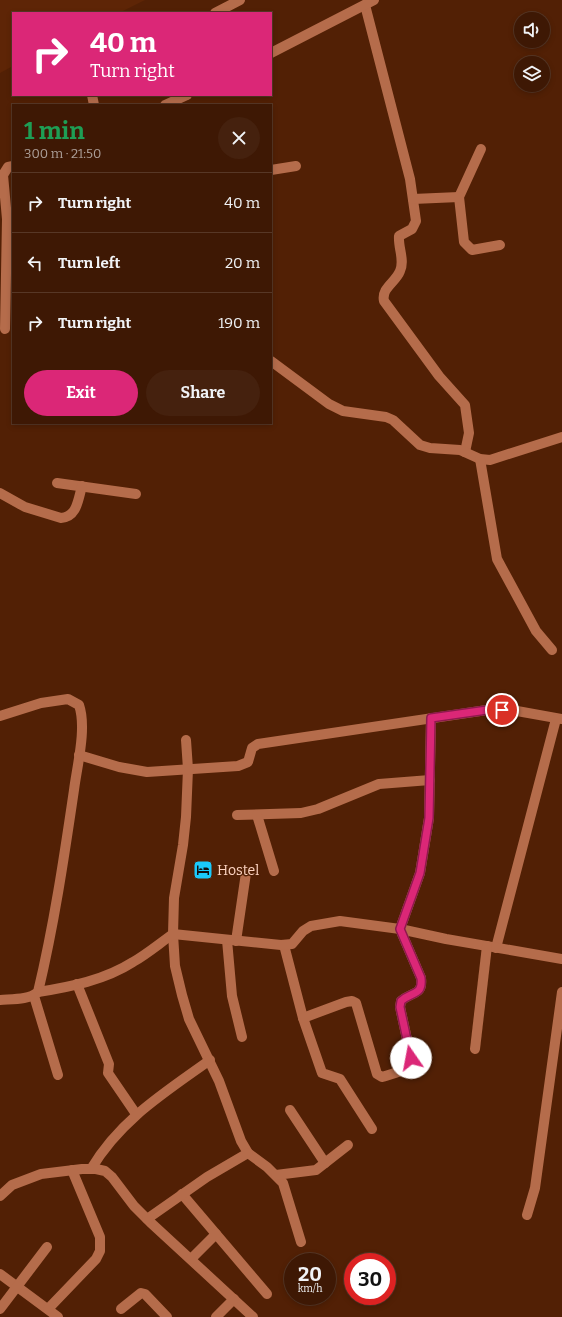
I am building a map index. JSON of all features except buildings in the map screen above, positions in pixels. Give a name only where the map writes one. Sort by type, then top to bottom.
[{"type":"street","points":[[217,12],[240,0]]},
{"type":"street","points":[[272,52],[374,0]]},
{"type":"street","points":[[365,5],[410,179],[416,221],[414,226],[399,236],[402,261],[401,270],[383,296],[384,301],[420,352],[465,405],[469,433],[465,452]]},
{"type":"street","points":[[167,104],[184,96]]},
{"type":"street","points":[[481,149],[459,197],[460,217],[466,246],[472,250],[500,245]]},
{"type":"street","points":[[272,170],[296,166]]},
{"type":"street","points":[[6,169],[3,175],[10,218],[6,329]]},
{"type":"street","points":[[413,199],[459,197]]},
{"type":"street","points":[[272,362],[287,371],[329,404],[343,411],[386,417],[393,420],[420,445],[430,448],[465,452],[480,459],[497,459],[562,437]]},
{"type":"street","points":[[480,459],[497,559],[536,631],[552,650]]},
{"type":"street","points":[[57,483],[136,494]]},
{"type":"street","points":[[1,495],[25,507],[61,518],[67,518],[74,512],[82,486]]},
{"type":"street","points":[[0,716],[60,699],[75,701],[82,714],[79,755],[56,911],[36,994],[58,1075]]},
{"type":"street","points":[[79,755],[132,770],[147,772],[188,769],[246,764],[252,748],[258,744],[487,710],[517,711],[559,719],[491,947],[475,1049]]},
{"type":"street","points":[[303,1018],[352,1001],[356,1003],[377,1074],[382,1077],[410,1066],[412,1062],[400,1007],[401,1001],[420,991],[422,986],[421,978],[400,929],[420,873],[424,853],[429,818],[431,718]]},
{"type":"street","points":[[186,740],[188,769],[184,838],[174,898],[173,934],[175,966],[189,1020],[210,1060],[241,1141],[248,1153],[276,1175],[283,1183],[301,1242]]},
{"type":"street","points":[[237,816],[310,812],[379,784],[430,780]]},
{"type":"street","points":[[257,815],[274,871]]},
{"type":"street","points":[[242,1037],[232,996],[231,940],[246,873]]},
{"type":"street","points":[[0,1000],[36,994],[98,978],[132,963],[173,934],[284,945],[292,944],[303,931],[311,926],[340,920],[400,929],[491,947],[562,958]]},
{"type":"street","points":[[284,945],[303,1018],[322,1073],[340,1079],[372,1129]]},
{"type":"street","points":[[77,984],[109,1064],[108,1073],[136,1114]]},
{"type":"street","points":[[527,1214],[535,1188],[562,992]]},
{"type":"street","points":[[90,1169],[110,1140],[136,1114],[210,1060]]},
{"type":"street","points":[[290,1110],[325,1163]]},
{"type":"street","points":[[276,1175],[310,1172],[325,1163],[348,1145]]},
{"type":"street","points":[[147,1219],[207,1177],[248,1153]]},
{"type":"street","points":[[0,1196],[12,1185],[21,1180],[41,1174],[90,1169],[105,1172],[112,1177],[134,1206],[147,1219],[253,1317]]},
{"type":"street","points":[[48,1309],[96,1259],[100,1251],[100,1237],[72,1170]]},
{"type":"street","points":[[182,1194],[267,1294]]},
{"type":"street","points":[[191,1259],[216,1234]]},
{"type":"street","points":[[0,1309],[47,1247]]},
{"type":"street","points":[[0,1274],[58,1317]]},
{"type":"street","points":[[121,1309],[141,1293],[145,1294],[167,1317]]},
{"type":"street","points":[[216,1317],[234,1299]]},
{"type":"shaded area","points":[[0,0],[145,0],[121,12],[12,12],[12,67],[0,73]]},
{"type":"place","name":"Hostel","points":[[203,870]]},
{"type":"route","points":[[411,1058],[400,1007],[401,1001],[420,991],[422,986],[421,978],[400,929],[420,873],[425,847],[429,818],[431,718],[487,710],[502,710]]}]
